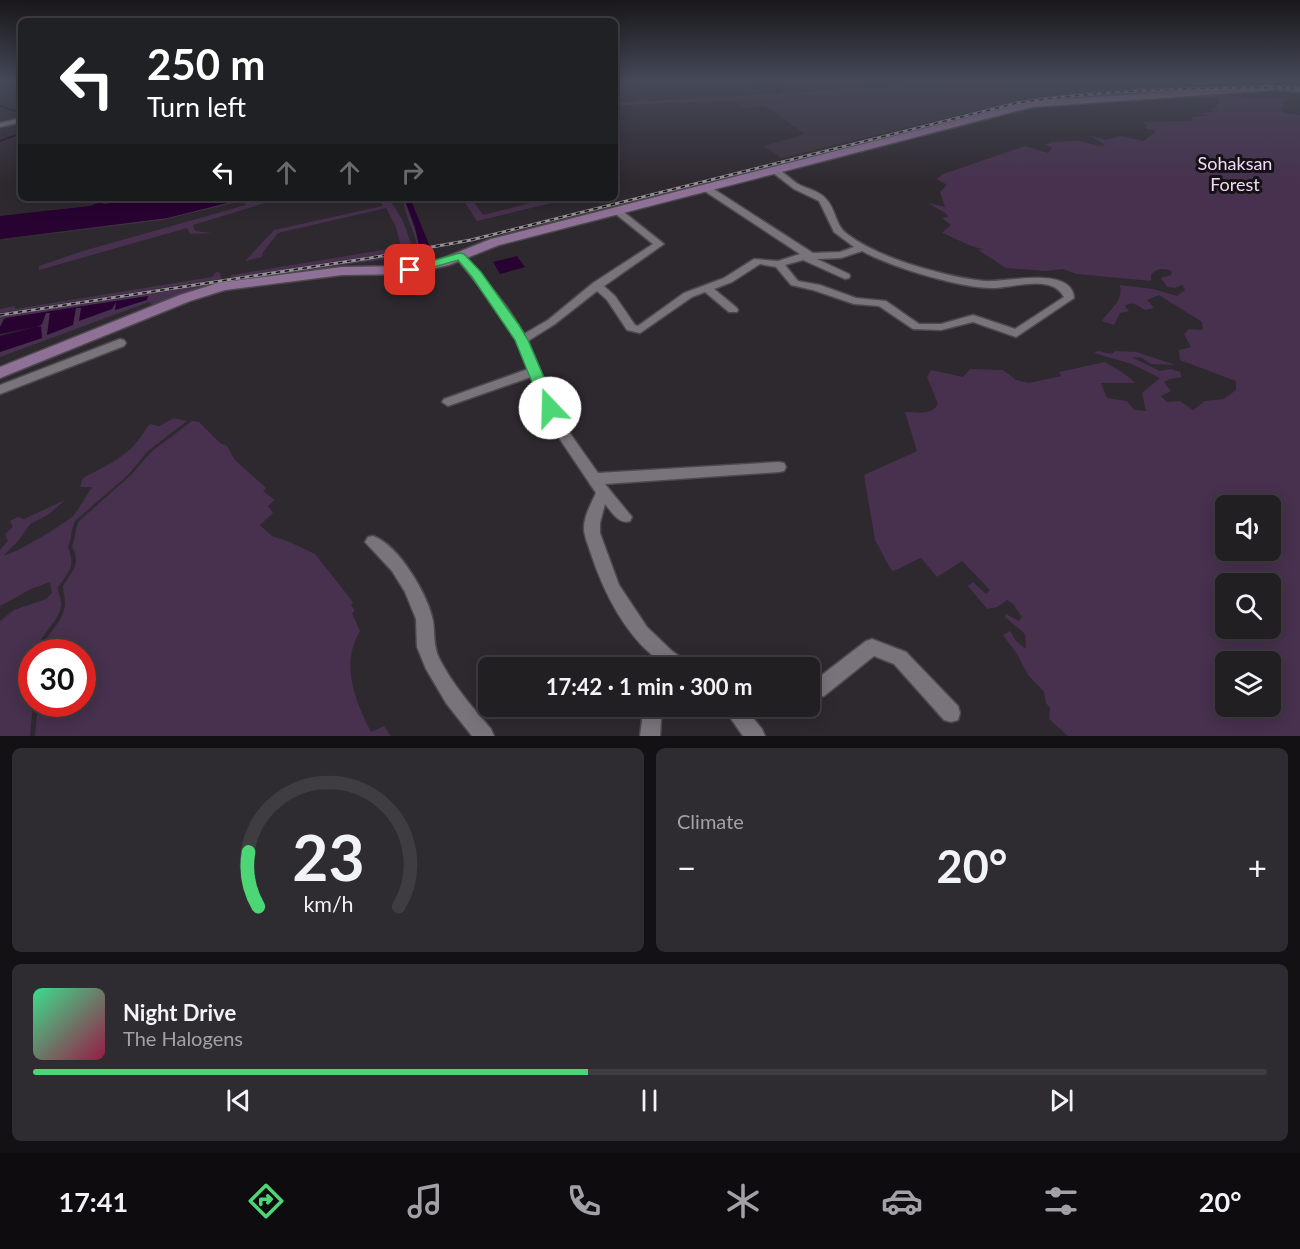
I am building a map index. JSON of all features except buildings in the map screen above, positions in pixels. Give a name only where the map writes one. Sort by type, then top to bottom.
[{"type":"main road","points":[[0,373],[185,298],[223,286],[342,271],[395,272],[427,266],[495,242],[988,115]]},
{"type":"street","points":[[0,125],[18,121]]},
{"type":"street","points":[[775,170],[799,188],[819,196],[833,227],[862,248],[908,267],[984,284],[1047,280],[1061,285],[1069,294],[1069,298],[1016,333],[973,318],[950,326],[926,329],[909,323],[882,303],[854,301],[816,287],[795,283],[779,264]]},
{"type":"street","points":[[706,188],[807,256],[845,276]]},
{"type":"street","points":[[522,340],[562,315],[597,285],[628,267],[659,244],[617,210]]},
{"type":"street","points":[[597,285],[606,291],[634,331],[655,321],[688,295],[728,280],[758,261],[779,264],[807,256],[841,255],[862,248]]},
{"type":"street","points":[[460,256],[503,309],[522,340],[556,423],[599,485],[626,517]]},
{"type":"street","points":[[706,288],[733,310]]},
{"type":"street","points":[[0,390],[120,343]]},
{"type":"street","points":[[448,402],[535,371]]},
{"type":"street","points":[[599,485],[778,467]]},
{"type":"street","points":[[599,485],[591,528],[603,566],[621,607],[655,657]]},
{"type":"street","points":[[373,542],[400,570],[424,620],[426,649],[449,694],[484,736]]},
{"type":"street","points":[[820,688],[872,647],[900,658],[951,713]]},
{"type":"street","points":[[650,736],[652,717]]},
{"type":"street","points":[[740,717],[755,736]]},
{"type":"shaded area","points":[[778,115],[957,115],[781,158],[763,146],[805,134]]},
{"type":"shaded area","points":[[103,201],[103,204],[126,201],[235,201],[167,218],[0,239],[0,216],[90,206]]},
{"type":"shaded area","points":[[405,201],[411,201],[430,247],[421,248],[419,246]]},
{"type":"shaded area","points":[[517,256],[525,267],[500,274],[493,262]]},
{"type":"shaded area","points":[[148,296],[147,300],[115,310],[116,302],[112,309],[79,321],[81,308],[76,308],[73,325],[47,335],[50,313],[46,313],[42,324],[37,327],[41,326],[42,338],[0,352],[0,336],[35,327],[0,334],[0,327],[5,318]]},
{"type":"green space","name":"Sohaksan Forest","points":[[1205,115],[1300,115],[1300,736],[1068,736],[1049,719],[1050,708],[1046,703],[1044,692],[1028,675],[1017,654],[1003,635],[1010,631],[1016,641],[1026,649],[1025,634],[1005,617],[1006,614],[1019,621],[1022,617],[1013,604],[1007,600],[997,607],[987,609],[968,586],[973,582],[986,594],[990,590],[962,561],[937,577],[921,558],[893,571],[875,540],[864,475],[917,451],[905,412],[928,412],[938,404],[927,377],[931,370],[963,377],[970,369],[1003,370],[1016,380],[1029,383],[1061,376],[1059,372],[1105,362],[1135,383],[1101,383],[1107,398],[1127,401],[1134,410],[1146,411],[1142,393],[1160,378],[1132,364],[1094,353],[1098,351],[1112,354],[1115,351],[1136,352],[1176,365],[1151,364],[1142,358],[1131,357],[1160,371],[1171,369],[1180,372],[1182,377],[1164,382],[1171,391],[1161,396],[1167,402],[1180,401],[1193,410],[1205,401],[1224,399],[1236,390],[1236,381],[1180,360],[1179,350],[1191,347],[1184,334],[1189,329],[1203,330],[1202,322],[1159,295],[1147,300],[1154,308],[1145,310],[1131,304],[1125,306],[1129,311],[1120,313],[1114,325],[1102,321],[1120,296],[1120,285],[1153,289],[1177,296],[1185,290],[1182,285],[1175,288],[1167,287],[1161,278],[1171,275],[1172,271],[1164,269],[1156,271],[1151,274],[1151,281],[1077,274],[1063,269],[1046,271],[1006,268],[978,250],[984,249],[942,233],[951,225],[942,218],[948,217],[947,214],[928,203],[945,207],[940,192],[947,185],[937,179],[943,174],[1025,146],[1048,153],[1052,148],[1046,145],[1050,142],[1079,141],[1099,146],[1105,145],[1091,136],[1106,140],[1120,136],[1144,141],[1156,131],[1145,128],[1147,125],[1142,122],[1191,121],[1193,117]]},
{"type":"green space","points":[[242,201],[162,220],[0,240],[167,218]]},
{"type":"green space","points":[[242,201],[249,203],[271,201],[193,225],[195,231],[212,233],[190,234],[187,228],[39,270],[39,266],[83,251],[246,205]]},
{"type":"green space","points":[[380,201],[391,201],[403,221],[413,249],[417,246],[405,209],[405,201],[421,248],[230,278],[231,275],[401,247],[396,227],[386,208],[278,233],[263,252],[262,257],[245,261],[274,230],[383,206]]},
{"type":"green space","points":[[464,201],[473,201],[483,215],[538,201],[560,201],[477,221]]},
{"type":"green space","points":[[423,251],[423,254],[230,283],[230,281]]},
{"type":"green space","points":[[216,272],[220,273],[221,279],[0,313],[0,309],[15,306],[15,309],[212,277]]},
{"type":"green space","points":[[221,282],[221,284],[0,369],[0,367],[153,305],[149,302],[0,357],[0,352],[42,338],[37,327],[42,324],[46,313],[50,312],[47,335],[76,308],[3,319],[0,327],[0,316]]},
{"type":"green space","points":[[174,418],[187,421],[148,451],[128,475],[75,521],[68,547],[71,564],[68,573],[58,587],[61,603],[59,612],[42,639],[18,639],[18,717],[32,717],[30,736],[0,736],[0,621],[14,610],[46,599],[52,593],[50,582],[31,589],[0,606],[0,550],[8,541],[5,534],[13,527],[10,521],[18,517],[24,519],[65,500],[48,515],[30,524],[19,540],[4,555],[10,554],[51,531],[74,515],[92,487],[80,487],[83,478],[125,454],[150,424],[159,426]]},
{"type":"green space","points":[[192,421],[199,422],[220,443],[227,446],[235,460],[266,488],[263,491],[275,500],[268,506],[273,513],[260,525],[272,536],[315,554],[353,602],[351,605],[355,611],[352,613],[360,631],[354,644],[350,669],[355,695],[371,732],[384,726],[391,736],[35,736],[37,717],[96,717],[96,639],[46,639],[62,616],[65,607],[63,586],[76,562],[72,546],[79,521],[131,475],[151,452]]},
{"type":"waterway","points":[[0,141],[18,134]]},
{"type":"railway","points":[[0,315],[370,258],[471,240],[968,115]]},
{"type":"route","points":[[410,270],[460,256],[477,274],[503,309],[522,340],[550,408]]}]
